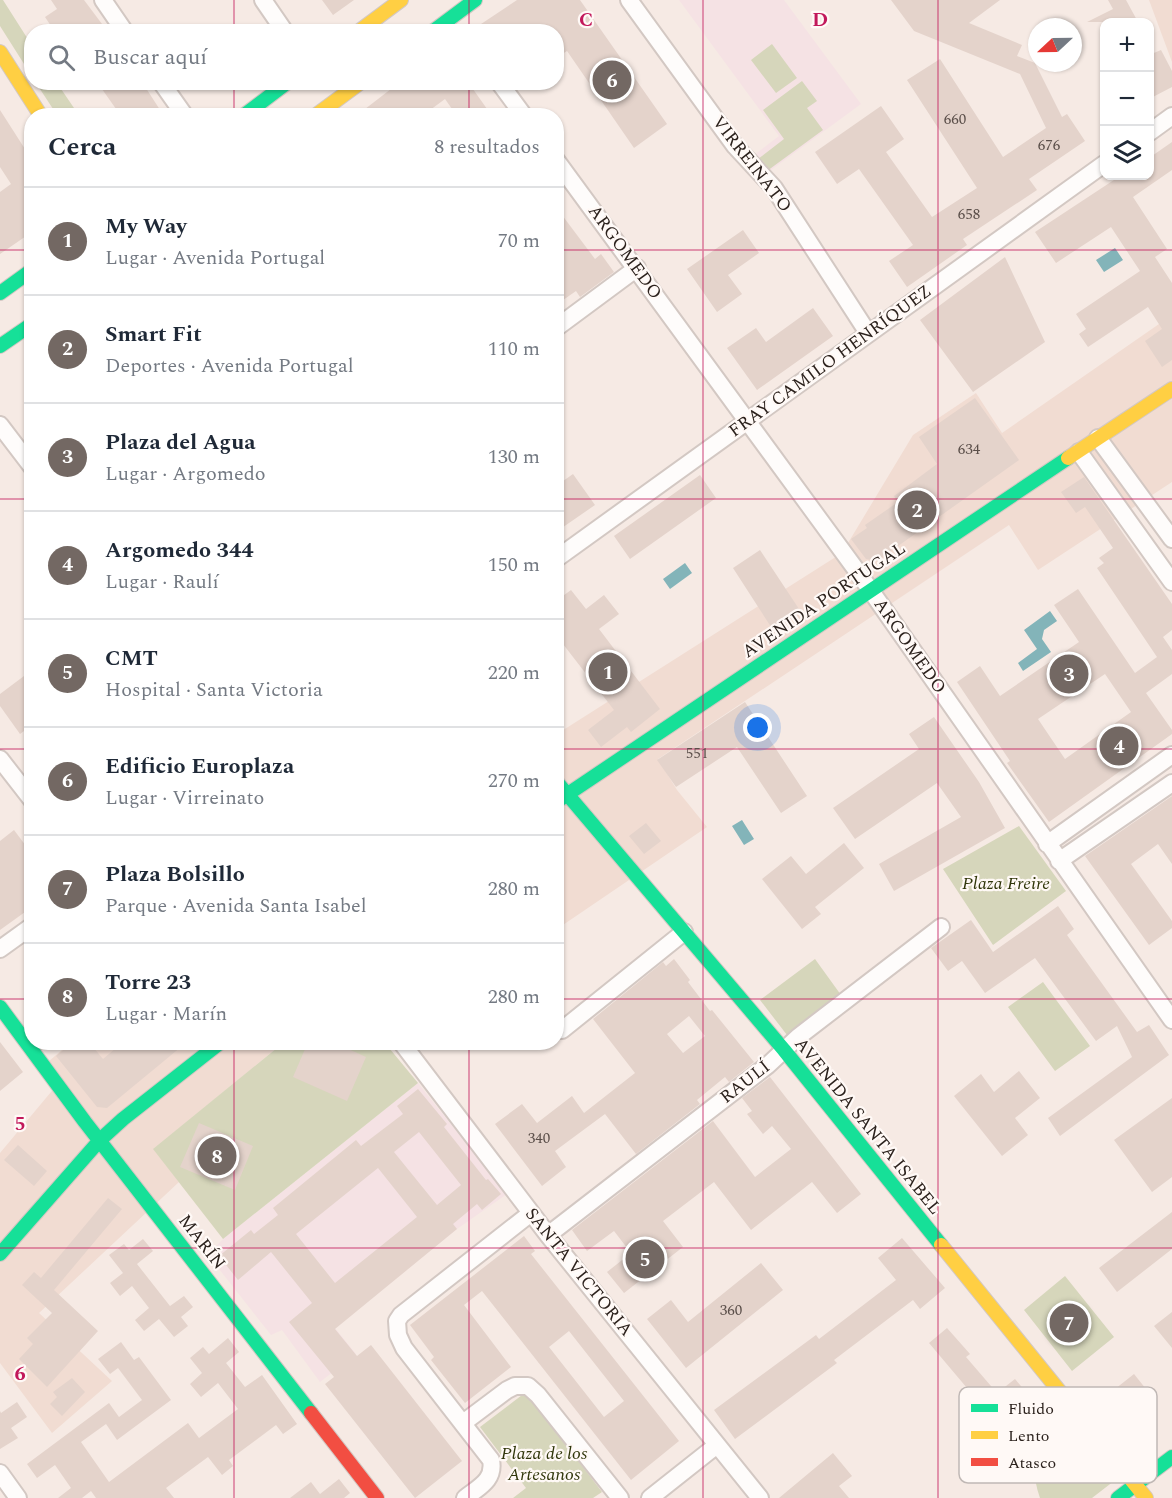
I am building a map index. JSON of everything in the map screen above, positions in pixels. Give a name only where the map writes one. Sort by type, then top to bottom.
[{"type":"main road","points":[[369,24],[401,0]]},
{"type":"main road","points":[[442,24],[475,0]]},
{"type":"main road","points":[[0,52],[24,89]]},
{"type":"main road","points":[[24,90],[36,108]]},
{"type":"main road","points":[[254,108],[277,90]]},
{"type":"main road","points":[[326,108],[350,90]]},
{"type":"main road","points":[[0,293],[24,276]]},
{"type":"main road","points":[[0,346],[24,330]]},
{"type":"main road","name":"AVENIDA PORTUGAL","points":[[564,797],[1172,389]]},
{"type":"main road","name":"AVENIDA SANTA ISABEL","points":[[564,800],[684,932],[784,1050],[1056,1387]]},
{"type":"main road","name":"MARÍN","points":[[0,1007],[24,1039]]},
{"type":"main road","name":"MARÍN","points":[[32,1050],[377,1498]]},
{"type":"main road","points":[[0,1254],[100,1140],[123,1119],[211,1050]]},
{"type":"main road","points":[[1157,1468],[1172,1457]]},
{"type":"main road","points":[[1118,1498],[1138,1483]]},
{"type":"main road","name":"AVENIDA SANTA ISABEL","points":[[1135,1485],[1146,1498]]},
{"type":"street","points":[[103,0],[120,24]]},
{"type":"street","points":[[263,0],[280,24]]},
{"type":"street","name":"VIRREINATO","points":[[629,0],[735,146],[774,188],[868,333]]},
{"type":"street","points":[[451,17],[456,24]]},
{"type":"street","points":[[167,90],[180,108]]},
{"type":"street","points":[[506,90],[518,108]]},
{"type":"street","points":[[1154,129],[1172,116]]},
{"type":"street","name":"FRAY CAMILO HENRÍQUEZ","points":[[564,553],[1100,167]]},
{"type":"street","name":"ARGOMEDO","points":[[564,171],[749,420],[871,590],[1172,1020]]},
{"type":"street","points":[[564,322],[637,268]]},
{"type":"street","points":[[0,425],[24,456]]},
{"type":"street","points":[[1098,438],[1172,538],[1151,552]]},
{"type":"street","points":[[1079,452],[1172,582]]},
{"type":"street","points":[[1047,844],[1172,755]]},
{"type":"street","points":[[0,759],[24,790]]},
{"type":"street","points":[[1059,861],[1172,783]]},
{"type":"street","name":"RAULÍ","points":[[548,1235],[768,1065],[941,927]]},
{"type":"street","points":[[0,949],[24,932]]},
{"type":"street","points":[[564,1028],[684,932]]},
{"type":"street","name":"SANTA VICTORIA","points":[[407,1050],[548,1235],[760,1498]]},
{"type":"street","points":[[465,1498],[488,1480],[492,1470],[489,1456],[404,1348],[398,1335],[396,1321],[531,1213]]},
{"type":"street","points":[[463,1423],[507,1390],[515,1386],[528,1386],[538,1395],[620,1498]]},
{"type":"street","points":[[650,1498],[717,1445]]},
{"type":"street","points":[[0,1473],[18,1498]]},
{"type":"shaded area","points":[[679,0],[784,0],[861,104],[767,173],[754,155],[779,136]]},
{"type":"shaded area","points":[[1149,0],[1172,0],[1172,62]]},
{"type":"shaded area","points":[[1172,315],[1172,482],[1038,570],[1009,525],[658,759],[677,790],[707,827],[564,924],[564,730],[842,553],[913,435],[976,393],[1002,433]]},
{"type":"shaded area","points":[[62,1050],[274,1050],[154,1149],[179,1182],[39,1313],[112,1381],[52,1433],[0,1363],[0,1153],[56,1086],[48,1062]]},
{"type":"shaded area","points":[[418,1083],[507,1194],[457,1229],[335,1328],[356,1354],[320,1382],[282,1330],[271,1335],[208,1255],[223,1239]]},
{"type":"green space","points":[[0,0],[3,0],[24,33],[24,64],[0,26]]},
{"type":"green space","points":[[772,44],[797,78],[776,93],[751,60]]},
{"type":"green space","points":[[802,81],[817,101],[807,108],[823,130],[767,171],[758,159],[784,139],[763,110]]},
{"type":"green space","points":[[41,90],[62,90],[74,108],[52,108]]},
{"type":"green space","name":"Plaza Freire","points":[[1019,826],[1066,891],[993,945],[943,869]]},
{"type":"green space","points":[[815,959],[841,995],[787,1035],[760,1000]]},
{"type":"green space","points":[[1043,982],[1090,1046],[1055,1071],[1008,1007]]},
{"type":"green space","points":[[274,1050],[391,1050],[418,1083],[223,1239],[153,1149]]},
{"type":"green space","points":[[1065,1276],[1114,1337],[1072,1371],[1024,1310]]},
{"type":"green space","name":"Plaza de los Artesanos","points":[[526,1392],[602,1492],[593,1498],[513,1498],[526,1488],[480,1427]]},
{"type":"green space","points":[[1036,1483],[1111,1483],[1092,1498],[1040,1498]]},
{"type":"water","points":[[1115,248],[1123,260],[1104,272],[1096,260]]},
{"type":"water","points":[[685,563],[692,573],[670,589],[663,579]]},
{"type":"water","points":[[1050,611],[1057,621],[1044,630],[1042,639],[1051,652],[1023,671],[1018,663],[1037,649],[1024,630]]},
{"type":"water","points":[[742,820],[754,839],[744,845],[732,826]]},
{"type":"building","points":[[51,0],[84,0],[102,24],[50,24],[45,17],[57,9]]},
{"type":"building","points":[[322,0],[354,0],[333,15]]},
{"type":"building","points":[[517,0],[580,0],[667,124],[634,148],[567,51],[564,53],[564,24],[481,24]]},
{"type":"building","points":[[891,0],[1000,0],[969,23],[1022,45],[1017,56],[1028,60],[1028,72],[1040,72],[1062,117],[1067,114],[1085,141],[1029,179],[1037,190],[963,239],[967,245],[907,287],[889,261],[913,245],[859,169],[837,184],[815,152],[881,106],[904,139],[886,152],[932,217],[977,188],[907,80],[940,59],[1003,157],[1046,128],[1020,74],[914,31]]},
{"type":"building","points":[[1108,0],[1126,0],[1136,18],[1100,18],[1100,22],[1087,22],[1113,9]]},
{"type":"building","points":[[1161,50],[1172,71],[1172,87],[1154,96],[1154,72],[1154,53]]},
{"type":"building","points":[[103,90],[147,90],[159,108],[115,108]]},
{"type":"building","points":[[390,90],[474,90],[486,108],[451,108],[445,99],[433,108],[366,108]]},
{"type":"building","points":[[0,110],[24,148],[24,238],[0,254],[0,192],[11,184],[0,167]]},
{"type":"building","points":[[1172,142],[1172,170],[1133,197],[1167,249],[1155,257],[1172,283],[1172,360],[1162,367],[1145,341],[1162,329],[1148,307],[1088,347],[1079,334],[1086,329],[1076,314],[1140,271],[1111,227],[1056,263],[1035,232],[1114,180],[1154,180],[1154,155]]},
{"type":"building","points":[[564,218],[595,259],[601,254],[614,272],[580,297],[576,291],[564,299]]},
{"type":"building","points":[[743,230],[759,253],[728,275],[742,294],[717,312],[687,269]]},
{"type":"building","points":[[1005,257],[1045,342],[973,392],[920,320]]},
{"type":"building","points":[[813,308],[833,336],[757,390],[727,348],[756,328],[766,342]]},
{"type":"building","points":[[975,398],[1019,460],[877,561],[866,559],[851,539],[867,528],[865,525],[898,502],[894,496],[937,464],[919,437]]},
{"type":"building","points":[[573,474],[595,505],[564,526],[564,480]]},
{"type":"building","points":[[700,475],[716,498],[630,559],[614,536]]},
{"type":"building","points":[[1084,477],[1172,604],[1172,630],[1163,637],[1172,650],[1172,674],[1146,693],[1172,730],[1172,734],[1049,822],[1007,763],[1010,761],[957,682],[980,666],[1000,696],[1079,642],[1054,605],[1078,589],[1135,673],[1157,657],[1097,568],[1104,563],[1099,558],[1113,548],[1085,507],[1076,513],[1061,492]],"holes":[[[1105,674],[1131,712],[1065,759],[1038,719]]]},
{"type":"building","points":[[760,550],[801,612],[773,630],[733,568]]},
{"type":"building","points":[[571,590],[586,609],[604,595],[619,614],[599,629],[660,709],[631,732],[627,727],[601,747],[588,730],[614,710],[564,645],[564,595]]},
{"type":"building","points":[[24,676],[24,731],[20,734],[0,706],[0,694]]},
{"type":"building","points":[[745,702],[807,796],[781,813],[737,747],[676,787],[657,760]]},
{"type":"building","points":[[934,717],[979,782],[1005,828],[894,891],[879,864],[961,817],[937,783],[855,839],[833,808],[919,749],[909,734]]},
{"type":"building","points":[[1172,796],[1172,864],[1158,844],[1131,864],[1172,921],[1172,928],[1149,945],[1085,856]]},
{"type":"building","points":[[646,823],[661,841],[644,854],[629,836]]},
{"type":"building","points":[[14,830],[24,843],[24,913],[0,930],[0,841]]},
{"type":"building","points":[[844,843],[864,868],[815,907],[821,914],[802,929],[762,879],[791,856],[806,874]]},
{"type":"building","points":[[1058,906],[1074,929],[1067,935],[1137,1032],[1149,1025],[1169,1055],[1060,1136],[1048,1118],[1132,1057],[1117,1026],[1096,1041],[1035,958],[985,993],[962,961],[948,971],[931,948],[971,920],[993,952]]},
{"type":"building","points":[[674,959],[710,1011],[712,1010],[754,1062],[729,1082],[725,1077],[697,1100],[700,1104],[636,1154],[605,1114],[555,1151],[566,1167],[542,1186],[495,1124],[522,1104],[537,1123],[572,1096],[584,1113],[635,1073],[593,1019],[663,962],[666,966]],"holes":[[[689,1016],[705,1036],[683,1053],[667,1034]]]},
{"type":"building","points":[[0,1042],[23,1072],[0,1091]]},
{"type":"building","points":[[63,1050],[96,1050],[103,1059],[114,1050],[177,1050],[107,1108],[97,1107],[56,1056]]},
{"type":"building","points":[[305,1050],[351,1050],[366,1057],[347,1101],[293,1077]]},
{"type":"building","points":[[1019,1071],[1040,1098],[1015,1118],[1028,1135],[1002,1156],[954,1096],[981,1074],[994,1092]]},
{"type":"building","points":[[770,1077],[861,1194],[837,1213],[812,1182],[751,1230],[714,1182],[663,1221],[683,1247],[624,1293],[607,1272],[631,1253],[614,1231],[587,1251],[572,1230],[713,1121],[755,1177],[791,1149],[772,1126],[763,1134],[747,1114],[752,1111],[742,1098]]},
{"type":"building","points":[[418,1089],[447,1124],[444,1127],[486,1180],[488,1179],[501,1194],[482,1210],[477,1204],[453,1224],[457,1229],[335,1329],[357,1356],[371,1345],[462,1461],[415,1498],[325,1384],[334,1377],[289,1322],[312,1303],[271,1252],[238,1280],[219,1256],[251,1230],[254,1234],[278,1215],[273,1208],[356,1140],[361,1146],[403,1114],[397,1106]],"holes":[[[419,1132],[461,1185],[437,1205],[394,1152]],[[378,1168],[417,1217],[335,1283],[296,1234]]]},
{"type":"building","points":[[1172,1098],[1172,1177],[1152,1192],[1114,1140]]},
{"type":"building","points":[[199,1123],[253,1146],[235,1190],[180,1167]]},
{"type":"building","points":[[18,1145],[47,1171],[34,1186],[4,1160]]},
{"type":"building","points":[[108,1198],[122,1209],[54,1290],[98,1331],[47,1387],[19,1359],[33,1344],[27,1338],[52,1313],[22,1285],[34,1272],[41,1278]]},
{"type":"building","points":[[1172,1212],[1172,1249],[1117,1292],[1099,1268]]},
{"type":"building","points":[[524,1236],[535,1251],[531,1254],[679,1441],[631,1480],[482,1291],[464,1305],[511,1367],[465,1403],[431,1360],[434,1357],[410,1325]],"holes":[[[569,1331],[624,1401],[604,1417],[549,1347]]]},
{"type":"building","points":[[902,1238],[945,1288],[920,1309],[913,1300],[834,1360],[837,1363],[735,1439],[714,1410],[816,1335],[819,1339],[896,1280],[878,1258]]},
{"type":"building","points":[[143,1239],[153,1251],[137,1264],[170,1306],[184,1296],[193,1307],[181,1317],[188,1326],[174,1337],[159,1319],[144,1331],[135,1320],[149,1308],[132,1286],[120,1296],[110,1283],[123,1273],[109,1255],[124,1244],[129,1250]]},
{"type":"building","points":[[761,1263],[783,1290],[686,1368],[647,1319],[671,1300],[688,1322]]},
{"type":"building","points":[[1172,1312],[1172,1348],[1154,1326]]},
{"type":"building","points":[[947,1328],[970,1354],[966,1357],[992,1387],[966,1387],[929,1343]]},
{"type":"building","points":[[228,1338],[239,1352],[226,1363],[245,1387],[262,1375],[297,1424],[283,1434],[276,1425],[229,1460],[233,1466],[222,1475],[208,1457],[166,1488],[174,1498],[96,1498],[91,1491],[82,1498],[58,1498],[71,1488],[55,1465],[37,1478],[27,1464],[109,1403],[119,1417],[142,1400],[118,1368],[110,1374],[98,1359],[121,1342],[134,1360],[139,1357],[171,1400],[117,1440],[106,1424],[81,1442],[109,1482],[188,1423],[199,1438],[238,1409],[218,1383],[201,1397],[190,1384],[202,1373],[190,1358],[203,1347],[209,1354]]},
{"type":"building","points":[[1134,1374],[1144,1387],[1118,1387]]},
{"type":"building","points":[[72,1378],[85,1392],[62,1416],[50,1404],[57,1397],[53,1392]]},
{"type":"building","points":[[1015,1379],[1022,1387],[1005,1387]]},
{"type":"building","points":[[17,1402],[27,1417],[11,1428],[18,1438],[0,1449],[0,1411],[1,1413]]},
{"type":"building","points":[[833,1453],[852,1476],[839,1486],[849,1498],[779,1498]]},
{"type":"building","points":[[339,1479],[350,1493],[344,1498],[290,1498],[311,1482],[320,1494]]},
{"type":"traffic: fast","points":[[443,24],[475,0]]},
{"type":"traffic: fast","points":[[254,108],[277,90]]},
{"type":"traffic: fast","points":[[0,293],[24,276]]},
{"type":"traffic: fast","points":[[0,346],[24,330]]},
{"type":"traffic: fast","points":[[564,797],[1068,458]]},
{"type":"traffic: fast","points":[[564,790],[784,1050],[941,1245]]},
{"type":"traffic: fast","points":[[0,1007],[24,1039]]},
{"type":"traffic: fast","points":[[32,1050],[311,1413]]},
{"type":"traffic: fast","points":[[0,1254],[100,1140],[123,1119],[211,1050]]},
{"type":"traffic: fast","points":[[1157,1468],[1172,1457]]},
{"type":"traffic: fast","points":[[1118,1498],[1138,1483]]},
{"type":"traffic: slow","points":[[369,24],[401,0]]},
{"type":"traffic: slow","points":[[0,52],[24,89]]},
{"type":"traffic: slow","points":[[24,90],[36,108]]},
{"type":"traffic: slow","points":[[326,108],[350,90]]},
{"type":"traffic: slow","points":[[1068,458],[1172,389]]},
{"type":"traffic: slow","points":[[941,1245],[1056,1387]]},
{"type":"traffic: slow","points":[[1134,1483],[1146,1498]]},
{"type":"traffic: jam","points":[[311,1413],[377,1498]]},
{"type":"place","name":"Edificio Europlaza","points":[[612,80]]},
{"type":"place","name":"Smart Fit","points":[[917,510]]},
{"type":"place","name":"My Way","points":[[608,672]]},
{"type":"place","name":"Plaza del Agua","points":[[1069,674]]},
{"type":"place","name":"Argomedo 344","points":[[1119,746]]},
{"type":"place","name":"Torre 23","points":[[217,1156]]},
{"type":"place","name":"CMT","points":[[645,1259]]},
{"type":"place","name":"Plaza Bolsillo","points":[[1069,1323]]}]
